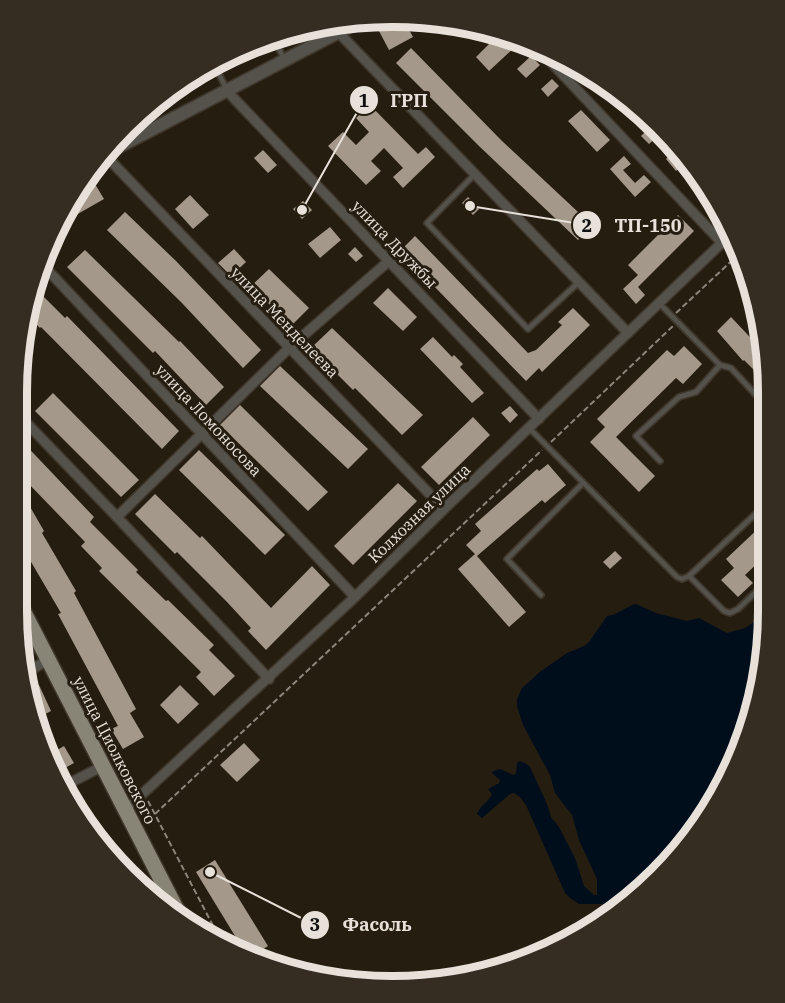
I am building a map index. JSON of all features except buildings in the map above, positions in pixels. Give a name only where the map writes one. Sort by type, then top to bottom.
[{"type":"main road","name":"улица Циолковского","points":[[27,620],[172,902]]},
{"type":"street","points":[[125,144],[338,32],[628,333]]},
{"type":"street","points":[[553,65],[722,243]]},
{"type":"street","name":"улица Дружбы","points":[[227,91],[539,418]]},
{"type":"street","name":"улица Менделеева","points":[[110,161],[444,509]]},
{"type":"street","name":"Колхозная улица","points":[[124,810],[269,679],[724,241]]},
{"type":"street","points":[[117,517],[289,348],[390,260]]},
{"type":"street","name":"улица Ломоносова","points":[[48,270],[355,597]]},
{"type":"street","points":[[27,423],[269,679]]},
{"type":"street","points":[[32,669],[48,660]]},
{"type":"street","points":[[71,783],[103,766]]},
{"type":"lane","points":[[277,45],[285,60]]},
{"type":"lane","points":[[218,72],[227,91]]},
{"type":"lane","points":[[475,174],[427,223],[528,329],[579,282]]},
{"type":"lane","points":[[659,303],[720,365],[731,368],[758,396]]},
{"type":"lane","points":[[660,461],[636,436],[679,397],[696,392],[720,365]]},
{"type":"lane","points":[[529,428],[677,577],[682,579],[758,511]]},
{"type":"lane","points":[[541,595],[507,559],[583,483]]},
{"type":"lane","points":[[688,576],[723,611],[730,613],[738,609],[758,590]]},
{"type":"path","points":[[672,317],[733,260]]},
{"type":"path","points":[[155,814],[677,322]]},
{"type":"path","points":[[144,793],[214,929]]},
{"type":"water","points":[[636,604],[656,613],[687,621],[699,618],[727,633],[745,628],[758,620],[755,658],[739,728],[720,772],[696,814],[651,869],[615,900],[610,904],[579,904],[565,893],[526,805],[520,797],[514,793],[510,794],[482,818],[477,814],[492,794],[488,789],[499,783],[500,780],[492,773],[493,771],[500,769],[514,775],[517,763],[519,761],[525,763],[530,767],[551,817],[559,827],[575,858],[584,886],[597,895],[597,879],[579,840],[572,815],[555,793],[550,775],[523,725],[517,699],[522,688],[541,671],[567,653],[589,642],[607,616]]},
{"type":"place","name":"ТП-150","points":[[470,206]]},
{"type":"place","name":"ГРП","points":[[302,210]]},
{"type":"place","name":"Фасоль","points":[[210,872]]}]
